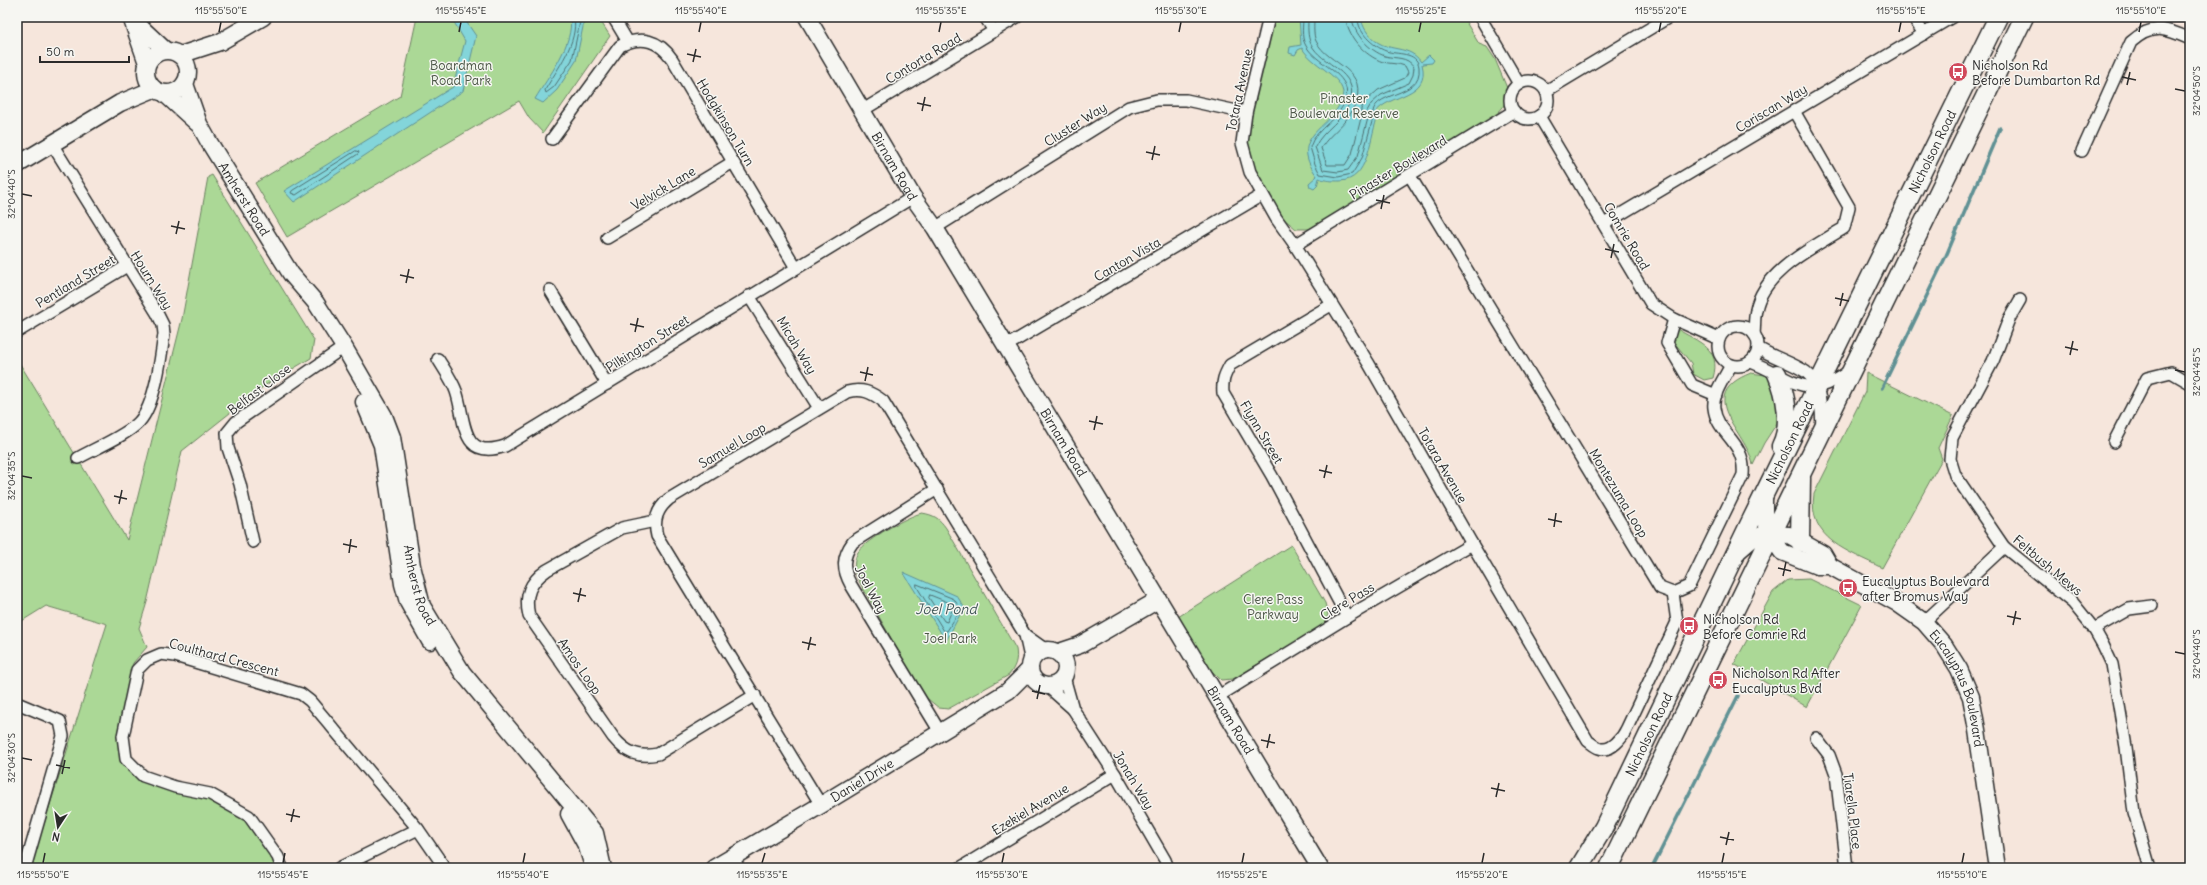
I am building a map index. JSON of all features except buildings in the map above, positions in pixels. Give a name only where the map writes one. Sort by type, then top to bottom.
[{"type":"main road","name":"Nicholson Road","points":[[1579,868],[1604,827],[1766,490],[1998,17]]},
{"type":"main road","name":"Nicholson Road","points":[[1609,868],[1622,845],[1770,534],[1853,368],[2024,17]]},
{"type":"main road","points":[[1766,490],[1772,463],[1784,440],[1786,414],[1785,395],[1777,374]]},
{"type":"main road","points":[[1800,542],[1801,473]]},
{"type":"street","points":[[120,103],[155,54],[173,53],[220,42],[263,17]]},
{"type":"street","points":[[552,139],[616,51],[628,42],[613,17]]},
{"type":"street","name":"Birnam Road","points":[[807,17],[864,110],[913,196],[935,228],[1320,868]]},
{"type":"street","points":[[985,17],[994,31]]},
{"type":"street","name":"Contorta Road","points":[[864,110],[1017,17]]},
{"type":"street","name":"Totara Avenue","points":[[1269,17],[1246,113],[1242,143],[1250,172],[1262,195],[1369,364],[1472,544],[1588,741],[1599,748],[1605,749],[1622,738],[1628,728],[1677,622],[1673,593]]},
{"type":"street","points":[[1480,17],[1519,84]]},
{"type":"street","points":[[1546,91],[1669,17]]},
{"type":"street","points":[[1914,17],[1924,34]]},
{"type":"street","name":"Coriscan Way","points":[[1604,224],[1952,17]]},
{"type":"street","points":[[133,20],[173,53],[185,60],[187,78]]},
{"type":"street","points":[[133,20],[146,66],[146,77],[159,91]]},
{"type":"street","points":[[2082,151],[2131,42],[2141,33],[2162,28],[2190,39]]},
{"type":"street","name":"Hodgkinson Turn","points":[[628,42],[644,39],[653,41],[666,50],[796,268]]},
{"type":"street","points":[[17,165],[120,103],[159,91],[176,92],[220,42]]},
{"type":"street","name":"Amherst Road","points":[[187,78],[198,124]]},
{"type":"street","points":[[1532,81],[1542,86],[1546,91],[1548,104],[1546,110],[1539,116],[1529,119],[1522,118],[1514,111],[1510,101],[1511,94],[1519,84],[1532,81]]},
{"type":"street","name":"Amherst Road","points":[[159,91],[198,124],[291,274],[305,304],[364,380],[392,438],[412,566],[422,606],[462,672],[594,833],[603,868]]},
{"type":"street","name":"Cluster Way","points":[[935,228],[1129,107],[1157,100],[1186,100],[1246,113]]},
{"type":"street","name":"Pinaster Boulevard","points":[[1295,245],[1514,111]]},
{"type":"street","points":[[1756,309],[1739,326],[1726,330],[1719,339],[1719,352],[1722,359],[1731,365],[1738,366],[1751,362],[1755,357],[1758,348],[1754,334],[1756,309],[1762,295],[1783,266],[1844,228],[1849,207],[1794,111]]},
{"type":"street","name":"Comrie Road","points":[[1539,116],[1651,304],[1674,319],[1719,339]]},
{"type":"street","name":"Hourn Way","points":[[52,144],[163,325],[163,346],[149,405],[142,418],[133,427],[78,458]]},
{"type":"street","name":"Velvick Lane","points":[[607,238],[733,162]]},
{"type":"street","name":"Montezuma Loop","points":[[1410,176],[1656,582],[1660,588],[1673,593]]},
{"type":"street","name":"Canton Vista","points":[[1006,346],[1262,195]]},
{"type":"street","name":"Pilkington Street","points":[[438,359],[455,389],[464,429],[469,441],[479,449],[494,450],[505,446],[608,384],[913,196]]},
{"type":"street","name":"Pentland Street","points":[[17,332],[127,266]]},
{"type":"street","points":[[550,290],[608,384]]},
{"type":"street","name":"Micah Way","points":[[749,296],[819,408]]},
{"type":"street","name":"Feltbush Mews","points":[[2020,300],[2009,320],[1993,362],[1955,429],[1950,451],[1950,459],[1955,475],[2004,547],[2073,603],[2094,629],[2112,664],[2126,747],[2134,813],[2150,868]]},
{"type":"street","name":"Flynn Street","points":[[1331,305],[1230,365],[1222,378],[1222,386],[1223,393],[1272,476],[1347,617]]},
{"type":"street","points":[[1674,319],[1667,343],[1692,385],[1716,395]]},
{"type":"street","points":[[1739,326],[1754,334]]},
{"type":"street","points":[[1758,348],[1806,372],[1817,387],[1822,431]]},
{"type":"street","name":"Amherst Road","points":[[339,349],[382,445],[403,584],[408,602],[434,648],[572,818],[587,847],[593,868]]},
{"type":"street","name":"Belfast Close","points":[[253,542],[240,484],[228,448],[227,433],[236,422],[339,349]]},
{"type":"street","points":[[1751,362],[1800,386],[1817,387],[1840,378],[1853,368]]},
{"type":"street","points":[[1673,593],[1689,586],[1743,475],[1742,455],[1718,420],[1714,408],[1716,395],[1731,365]]},
{"type":"street","points":[[2114,442],[2147,378],[2171,372],[2190,383]]},
{"type":"street","name":"Samuel Loop","points":[[655,522],[659,510],[669,499],[819,408],[847,392],[857,390],[874,393],[883,400],[1025,635],[1059,661]]},
{"type":"street","name":"Joel Way","points":[[937,489],[853,542],[846,553],[844,567],[851,585],[940,732]]},
{"type":"street","name":"Eucalyptus Boulevard","points":[[1766,490],[1764,516],[1770,534],[1782,552],[1817,566],[1830,566],[1896,602],[1924,622],[1944,645],[1959,669],[1971,697],[1978,730],[1997,868]]},
{"type":"street","points":[[655,522],[657,536],[821,805]]},
{"type":"street","name":"Amos Loop","points":[[655,522],[622,528],[542,574],[530,587],[527,596],[529,616],[613,737],[622,748],[632,753],[648,756],[658,754],[755,695]]},
{"type":"street","name":"Eucalyptus Boulevard","points":[[1735,555],[1752,540],[1764,534],[1789,535],[1823,554],[1830,566]]},
{"type":"street","name":"Clere Pass","points":[[1217,697],[1347,617],[1472,544]]},
{"type":"street","points":[[1924,622],[2004,547]]},
{"type":"street","name":"Daniel Drive","points":[[1059,661],[1080,645],[1158,600]]},
{"type":"street","points":[[2094,629],[2129,609],[2152,606]]},
{"type":"street","name":"Samuel Loop","points":[[1025,635],[1030,666]]},
{"type":"street","name":"Daniel Drive","points":[[714,868],[736,863],[821,805],[1008,691],[1030,666],[1039,652],[1059,661]]},
{"type":"street","name":"Coulthard Crescent","points":[[282,868],[278,857],[249,816],[210,794],[175,787],[143,776],[126,760],[123,736],[124,730],[137,670],[147,660],[161,654],[175,656],[301,694],[310,701],[418,829],[445,868]]},
{"type":"street","name":"Daniel Drive","points":[[1008,691],[1060,683],[1059,661]]},
{"type":"street","name":"Jonah Way","points":[[1059,661],[1073,709],[1115,774],[1165,860],[1168,868]]},
{"type":"street","points":[[1030,666],[1032,676],[1044,686]]},
{"type":"street","name":"Jonah Way","points":[[1044,686],[1073,709]]},
{"type":"street","points":[[17,703],[55,717],[60,722],[63,736],[25,868]]},
{"type":"street","name":"Tiarella Place","points":[[1816,738],[1829,755],[1836,774],[1847,868]]},
{"type":"street","name":"Ezekiel Avenue","points":[[960,868],[1115,774]]},
{"type":"street","points":[[339,868],[418,829]]},
{"type":"green space","name":"Boardman Road Park","points":[[417,17],[598,17],[610,36],[543,133],[529,118],[519,101],[287,237],[255,183],[400,96]]},
{"type":"green space","name":"Pinaster Boulevard Reserve","points":[[1275,17],[1463,17],[1479,44],[1487,47],[1495,59],[1507,88],[1507,98],[1503,107],[1496,115],[1479,127],[1314,227],[1308,229],[1296,229],[1283,218],[1256,175],[1248,148],[1250,119]]},
{"type":"green space","points":[[212,175],[314,340],[311,358],[264,386],[182,451],[147,602],[139,628],[147,647],[133,663],[120,737],[142,778],[210,796],[248,817],[280,868],[30,868],[107,624],[46,606],[17,624],[17,359],[127,540],[182,319],[208,177]]},
{"type":"green space","points":[[1677,329],[1700,342],[1711,353],[1715,368],[1713,378],[1704,380],[1693,374],[1691,363],[1673,341]]},
{"type":"green space","points":[[1751,373],[1765,375],[1770,379],[1778,392],[1779,420],[1764,443],[1753,465],[1749,452],[1728,415],[1724,403],[1726,392],[1734,382]]},
{"type":"green space","points":[[1866,373],[1953,416],[1938,448],[1942,459],[1882,568],[1856,556],[1833,542],[1817,523],[1814,510],[1814,494],[1865,392]]},
{"type":"green space","name":"Joel Park","points":[[922,513],[936,518],[946,528],[1016,649],[1016,663],[1009,675],[948,709],[939,708],[923,695],[855,574],[854,566],[856,557],[862,547],[887,529]]},
{"type":"green space","name":"Clere Pass Parkway","points":[[1291,545],[1325,603],[1328,615],[1324,625],[1233,679],[1221,680],[1209,668],[1178,617]]},
{"type":"green space","points":[[1809,579],[1862,605],[1807,707],[1734,664],[1773,592],[1788,580]]},
{"type":"water","points":[[451,17],[463,17],[476,36],[463,91],[294,202],[284,191],[453,87],[465,41]]},
{"type":"water","points":[[570,17],[585,17],[576,61],[557,90],[543,103],[535,99],[565,49],[570,27]]},
{"type":"water","points":[[1299,17],[1362,17],[1362,22],[1365,29],[1372,38],[1379,43],[1409,52],[1421,62],[1429,55],[1434,60],[1432,63],[1422,64],[1423,75],[1420,83],[1415,89],[1381,107],[1375,113],[1377,119],[1369,148],[1366,158],[1357,174],[1350,179],[1340,181],[1319,178],[1317,186],[1314,189],[1310,187],[1309,183],[1317,176],[1309,161],[1307,149],[1310,140],[1316,131],[1333,114],[1340,104],[1343,92],[1336,80],[1312,60],[1302,48],[1298,50],[1295,55],[1289,53],[1290,47],[1301,45]]},
{"type":"water","name":"Joel Pond","points":[[903,572],[957,596],[964,607],[946,641]]},
{"type":"waterway","points":[[1882,388],[1946,256],[2000,128]]},
{"type":"waterway","points":[[1652,868],[1738,696]]},
{"type":"place","name":"Nicholson Rd Before Dumbarton Rd","points":[[1958,72]]},
{"type":"place","name":"Eucalyptus Boulevard after Bromus Way","points":[[1848,588]]},
{"type":"place","name":"Nicholson Rd Before Comrie Rd","points":[[1689,626]]},
{"type":"place","name":"Nicholson Rd After Eucalyptus Bvd","points":[[1718,680]]}]
